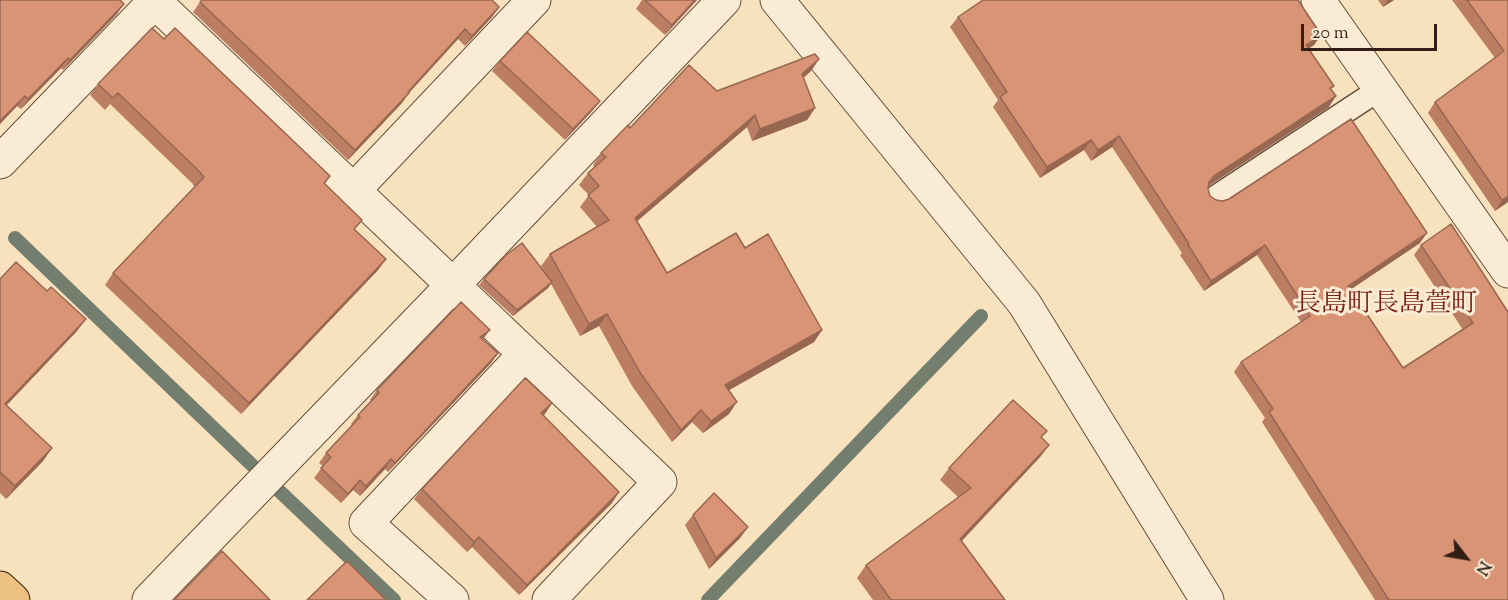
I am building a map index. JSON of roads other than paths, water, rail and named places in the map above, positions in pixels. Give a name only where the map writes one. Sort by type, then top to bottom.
[{"type":"highway","points":[[0,588],[13,600]]},
{"type":"street","points":[[353,191],[534,0]]},
{"type":"street","points":[[149,600],[724,0]]},
{"type":"street","points":[[777,0],[1024,303],[1207,600]]},
{"type":"street","points":[[1318,0],[1508,271]]},
{"type":"street","points":[[0,162],[155,1],[660,482],[549,600]]},
{"type":"street","points":[[452,600],[366,523],[525,354]]},
{"type":"lane","points":[[1214,198],[1380,89]]},
{"type":"waterway","points":[[15,238],[252,465]]},
{"type":"waterway","points":[[708,600],[981,316]]},
{"type":"waterway","points":[[273,485],[394,600]]},
{"type":"district","name":"長島町長島萱町","points":[[1386,307]]}]
